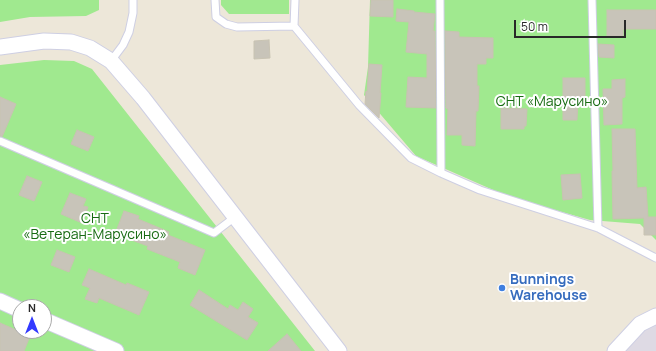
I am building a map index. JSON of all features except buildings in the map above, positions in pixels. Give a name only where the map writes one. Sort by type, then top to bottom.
[{"type":"street","points":[[0,46],[44,41],[71,42],[90,48],[111,61],[143,98],[339,351]]},
{"type":"street","points":[[0,301],[12,306]]},
{"type":"street","points":[[615,351],[640,324],[656,316]]},
{"type":"street","points":[[52,323],[116,351]]},
{"type":"lane","points":[[111,61],[123,44],[129,32],[133,13],[133,0]]},
{"type":"lane","points":[[215,0],[216,17],[226,24],[237,27],[294,26]]},
{"type":"lane","points":[[294,0],[294,26],[359,105],[411,158],[441,174],[480,190],[598,228],[656,258]]},
{"type":"lane","points":[[440,0],[441,174]]},
{"type":"lane","points":[[592,0],[598,228]]},
{"type":"lane","points":[[0,141],[214,233],[235,217]]},
{"type":"shaded area","points":[[656,322],[656,351],[626,351],[647,326]]},
{"type":"green space","points":[[0,0],[99,0],[99,10],[86,16],[30,17],[0,22]]},
{"type":"green space","points":[[221,0],[289,0],[289,14],[229,14],[221,5]]},
{"type":"green space","name":"СНТ «Марусино»","points":[[370,0],[656,0],[656,240],[640,224],[590,220],[509,197],[416,156],[364,95],[368,67]]},
{"type":"green space","name":"СНТ «Ветеран-Марусино»","points":[[44,60],[74,61],[92,69],[315,351],[0,351],[0,65]]},
{"type":"place","name":"Bunnings Warehouse","points":[[502,288]]}]
